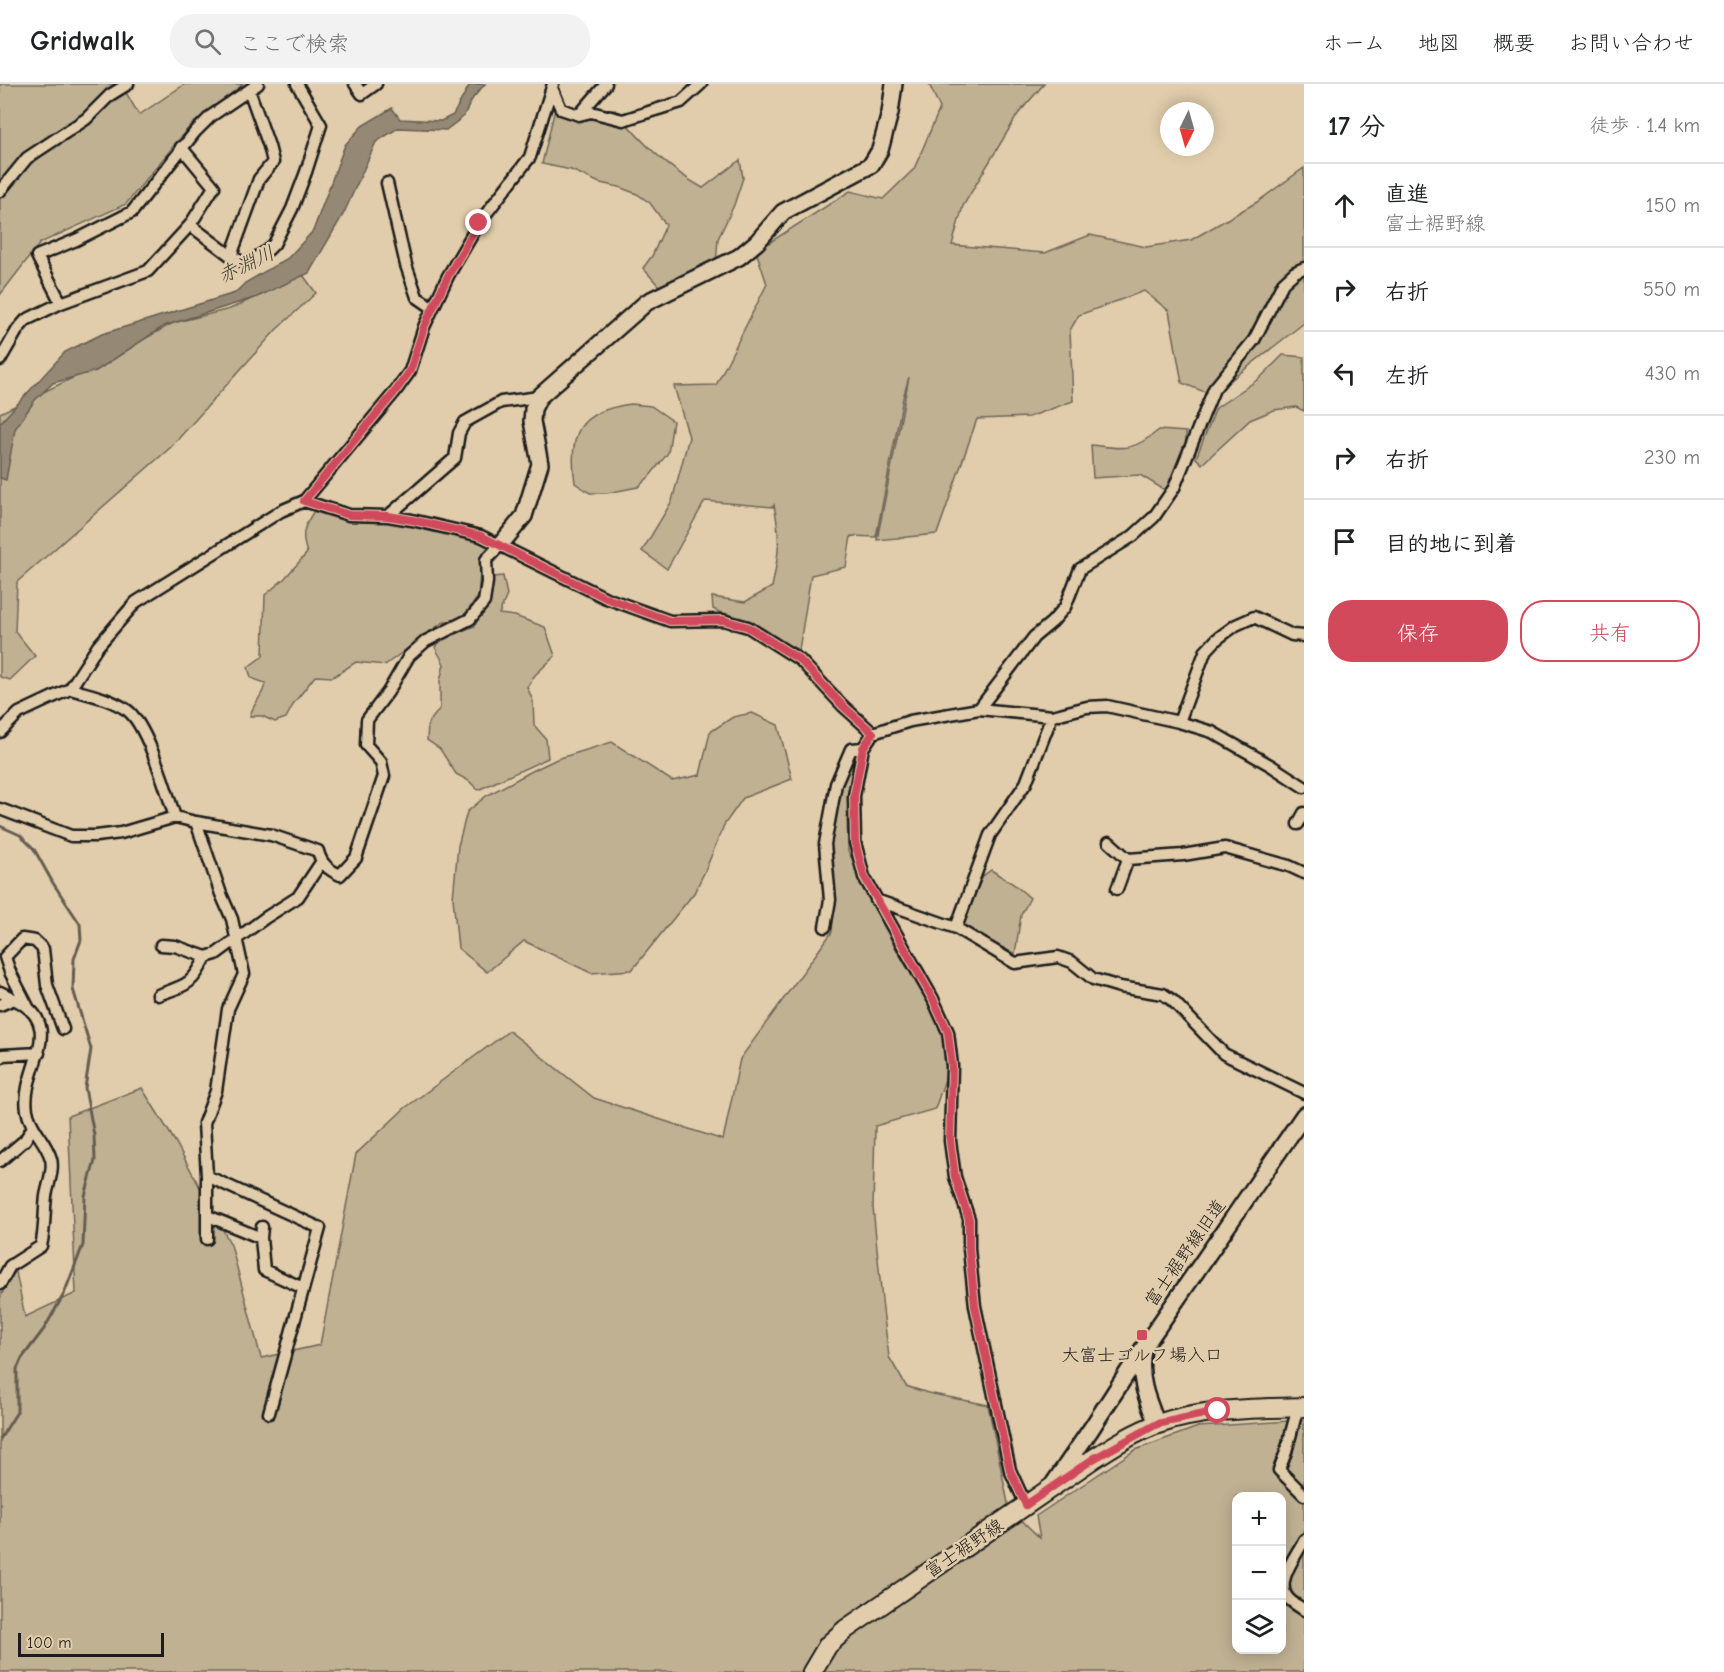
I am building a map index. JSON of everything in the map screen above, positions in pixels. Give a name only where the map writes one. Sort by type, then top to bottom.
[{"type":"main road","name":"富士裾野線","points":[[812,1672],[828,1645],[846,1629],[1093,1459],[1157,1424],[1218,1411],[1301,1407]]},
{"type":"street","points":[[0,191],[27,158],[86,119],[110,95],[128,84]]},
{"type":"street","points":[[190,225],[231,256],[246,264],[274,244],[292,209],[321,124],[297,84]]},
{"type":"street","points":[[355,84],[363,94],[376,84]]},
{"type":"street","points":[[579,115],[606,84]]},
{"type":"street","points":[[552,86],[561,110],[579,115],[591,112],[623,120],[681,102],[701,84]]},
{"type":"street","points":[[0,809],[71,836],[121,833],[175,817],[271,835],[318,851],[329,870],[340,875],[356,858],[384,776],[381,762],[366,745],[367,720],[409,656],[426,641],[470,619],[484,602],[487,582],[486,560],[524,516],[540,464],[532,421],[533,409],[539,397],[647,302],[739,257],[757,242],[783,212],[871,165],[880,150],[890,113],[894,84]]},
{"type":"street","points":[[0,732],[19,713],[70,688],[98,646],[136,602],[281,511],[304,501],[410,371],[424,327],[448,276],[479,223],[530,157],[552,86]]},
{"type":"street","points":[[61,303],[37,256],[76,240],[132,212],[182,147],[211,116],[254,87],[273,162],[259,179],[231,256]]},
{"type":"street","points":[[0,360],[18,329],[26,320],[61,303],[148,271],[190,225],[214,187],[182,147]]},
{"type":"street","points":[[387,183],[406,265],[417,297],[433,308]]},
{"type":"street","points":[[979,709],[1034,637],[1065,607],[1080,569],[1133,536],[1154,518],[1174,488],[1214,389],[1254,340],[1283,284],[1295,272],[1304,268]]},
{"type":"street","points":[[388,516],[455,458],[459,433],[465,422],[501,402],[539,397]]},
{"type":"street","points":[[304,501],[349,515],[388,516],[481,536],[606,598],[654,616],[683,622],[700,619],[723,620],[748,627],[800,660],[843,706],[873,733]]},
{"type":"street","points":[[1179,722],[1205,652],[1217,639],[1236,625],[1254,617],[1292,635],[1304,636]]},
{"type":"street","points":[[70,688],[103,698],[129,711],[139,726],[156,762],[175,817]]},
{"type":"street","points":[[1026,1505],[1010,1470],[975,1306],[969,1249],[969,1219],[955,1177],[950,1141],[952,1066],[948,1032],[933,999],[864,876],[855,842],[854,796],[863,748],[873,733],[910,721],[979,709],[1052,716],[1087,707],[1107,706],[1212,732],[1304,787]]},
{"type":"street","points":[[956,928],[990,835],[1026,783],[1052,716]]},
{"type":"street","points":[[825,927],[830,900],[825,844],[830,809],[836,784],[851,749],[863,748]]},
{"type":"street","points":[[1298,824],[1304,813]]},
{"type":"street","points":[[196,822],[232,919],[244,974],[228,1009],[216,1091],[204,1123],[207,1239]]},
{"type":"street","points":[[1109,842],[1128,859],[1183,855],[1225,848],[1289,866],[1304,873]]},
{"type":"street","points":[[1117,889],[1128,859]]},
{"type":"street","points":[[161,945],[175,946],[206,957],[216,954],[298,897],[322,861]]},
{"type":"street","points":[[876,900],[956,928],[1015,963],[1058,957],[1072,962],[1093,979],[1120,987],[1163,994],[1173,1001],[1224,1054],[1304,1094]]},
{"type":"street","points":[[28,1007],[5,957],[22,939],[35,941],[43,949],[46,985],[63,1029]]},
{"type":"street","points":[[158,995],[188,985],[206,957]]},
{"type":"street","points":[[0,992],[28,1007],[34,1013],[42,1030],[39,1053],[29,1082],[26,1108],[33,1127],[45,1144],[52,1162],[41,1246],[10,1266],[0,1284]]},
{"type":"street","points":[[0,1005],[14,999]]},
{"type":"street","points":[[0,1058],[2,1055],[39,1053]]},
{"type":"street","name":"富士裾野線旧道","points":[[1048,1490],[1144,1347],[1302,1123]]},
{"type":"street","points":[[0,1161],[25,1140],[33,1127]]},
{"type":"street","points":[[207,1176],[320,1228],[269,1413]]},
{"type":"street","points":[[208,1216],[261,1233],[264,1270],[303,1288]]},
{"type":"street","points":[[1144,1347],[1141,1363],[1142,1382],[1157,1424]]},
{"type":"street","points":[[1301,1407],[1279,1470],[1304,1495]]},
{"type":"street","points":[[1304,1540],[1284,1580],[1284,1592],[1289,1600],[1304,1610]]},
{"type":"shaded area","points":[[0,84],[121,84],[139,115],[185,84],[243,84],[190,126],[126,204],[40,243],[0,295]]},
{"type":"shaded area","points":[[470,84],[485,84],[473,98],[463,117],[446,130],[398,128],[376,142],[344,213],[309,273],[257,297],[164,326],[96,371],[53,383],[35,400],[15,429],[6,480],[0,478],[0,423],[65,352],[102,334],[235,293],[245,283],[288,258],[313,231],[345,145],[362,126],[392,108],[400,119],[441,121],[453,115]]},
{"type":"shaded area","points":[[929,84],[1044,84],[1018,114],[963,206],[952,245],[1045,253],[1090,235],[1146,247],[1191,240],[1257,202],[1304,168],[1304,323],[1212,395],[1182,383],[1169,311],[1144,291],[1079,315],[1070,330],[1073,401],[1029,417],[977,419],[937,534],[877,540],[909,377],[876,537],[851,536],[846,567],[811,575],[799,650],[713,609],[712,597],[745,602],[772,587],[778,546],[774,505],[773,507],[705,501],[667,569],[642,551],[672,501],[689,437],[674,386],[716,385],[767,284],[756,251],[850,191],[883,199],[914,169],[940,108]]},
{"type":"shaded area","points":[[557,100],[586,113],[615,110],[655,154],[703,188],[740,160],[743,178],[734,205],[718,239],[716,264],[665,293],[643,268],[652,256],[666,225],[650,203],[637,194],[619,187],[600,183],[571,170],[542,164]]},
{"type":"shaded area","points":[[303,275],[316,293],[276,330],[171,447],[17,582],[15,631],[35,656],[10,680],[0,677],[0,413],[87,371],[173,323],[230,309]]},
{"type":"shaded area","points":[[1283,355],[1304,357],[1304,411],[1296,407],[1274,410],[1250,420],[1202,464],[1196,458],[1216,408],[1260,378]]},
{"type":"shaded area","points":[[631,404],[651,406],[673,421],[668,453],[638,487],[607,493],[590,493],[575,483],[573,451],[580,427],[599,412]]},
{"type":"shaded area","points":[[1159,430],[1186,432],[1186,453],[1166,491],[1140,475],[1093,478],[1091,445],[1127,447],[1142,442]]},
{"type":"shaded area","points":[[314,511],[359,521],[393,522],[435,528],[492,543],[481,563],[478,597],[463,617],[442,623],[385,665],[356,662],[333,677],[315,676],[294,703],[286,718],[275,722],[262,716],[250,716],[263,692],[265,683],[251,678],[248,667],[263,656],[265,595],[284,579],[307,553],[304,531]]},
{"type":"shaded area","points":[[503,576],[507,595],[499,614],[515,616],[545,627],[555,656],[535,675],[527,687],[533,701],[534,725],[546,739],[548,758],[478,790],[469,781],[456,774],[440,749],[427,740],[428,724],[440,708],[440,681],[444,664],[435,647],[444,638],[475,626],[492,577]]},
{"type":"shaded area","points":[[752,713],[778,725],[792,779],[743,798],[724,825],[694,893],[632,970],[591,973],[524,941],[487,972],[458,948],[453,898],[458,846],[467,812],[486,796],[557,759],[612,742],[672,781],[700,775],[710,732],[733,717]]},
{"type":"shaded area","points":[[853,755],[855,758],[847,814],[848,851],[893,944],[925,997],[943,1036],[947,1073],[935,1109],[875,1126],[873,1207],[889,1357],[906,1386],[928,1393],[988,1405],[1009,1508],[1040,1538],[1036,1516],[1135,1450],[1198,1427],[1304,1420],[1304,1672],[0,1672],[0,1298],[15,1267],[25,1317],[76,1293],[68,1116],[142,1088],[176,1143],[231,1245],[261,1358],[320,1345],[356,1154],[405,1108],[509,1031],[594,1098],[723,1140],[740,1059],[832,932],[834,904],[829,842],[842,780]]},
{"type":"shaded area","points":[[991,870],[1015,885],[1030,898],[1021,915],[1015,954],[960,927],[983,876]]},
{"type":"waterway","points":[[0,826],[20,835],[34,849],[80,924],[81,940],[74,959],[73,989],[91,1049],[85,1088],[94,1135],[95,1160],[85,1196],[83,1245],[64,1294],[17,1369],[17,1412],[0,1439]]},
{"type":"place","name":"大富士ゴルフ場入口","points":[[1142,1335]]},
{"type":"route","points":[[479,223],[448,276],[424,327],[410,371],[304,501],[349,515],[388,516],[481,536],[606,598],[670,621],[723,620],[748,627],[800,660],[856,719],[873,733],[863,748],[854,796],[855,842],[864,876],[933,999],[948,1032],[952,1066],[950,1141],[955,1177],[969,1219],[969,1249],[975,1306],[1010,1470],[1026,1505],[1093,1459],[1157,1424],[1218,1411]]},
{"type":"water label","name":"赤淵川","points":[[246,264]]}]
